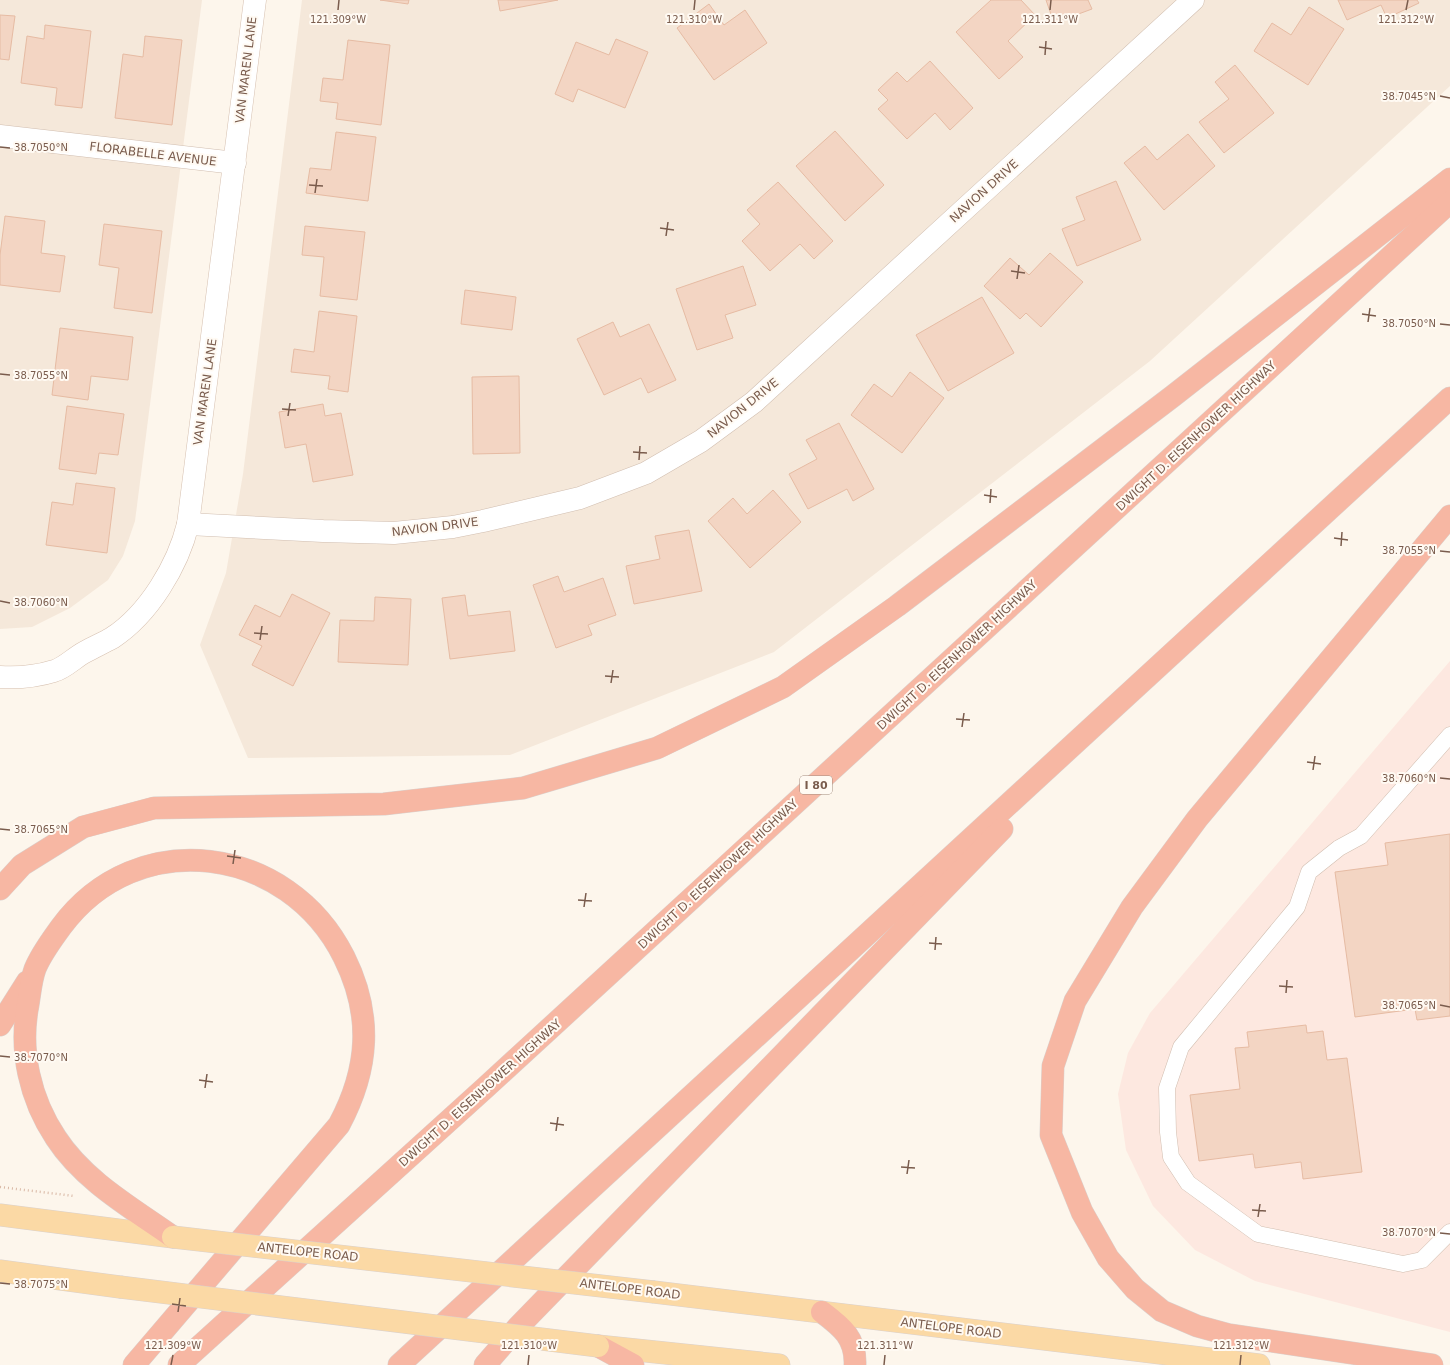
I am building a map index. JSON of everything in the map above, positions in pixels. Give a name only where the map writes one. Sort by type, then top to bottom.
[{"type":"highway","points":[[0,889],[22,865],[83,827],[154,808],[384,804],[523,788],[657,748],[776,691],[897,606],[972,549],[1179,391],[1450,178]]},
{"type":"highway","name":"DWIGHT D. EISENHOWER HIGHWAY","points":[[179,1365],[486,1087],[1450,202]]},
{"type":"highway","points":[[399,1365],[1450,398]]},
{"type":"highway","points":[[1432,1365],[1230,1335],[1197,1326],[1162,1311],[1135,1289],[1108,1258],[1082,1212],[1051,1135],[1053,1066],[1075,1001],[1132,907],[1197,819],[1450,516]]},
{"type":"highway","points":[[485,1365],[518,1327],[1169,657]]},
{"type":"highway","points":[[0,1025],[34,971],[46,947],[70,915],[88,897],[109,882],[145,867],[170,862],[195,860],[246,868],[281,885],[311,909],[335,939],[352,973],[360,996],[365,1032],[362,1069],[351,1104],[339,1125],[134,1365]]},
{"type":"highway","points":[[34,971],[25,1021],[25,1052],[30,1084],[41,1114],[57,1140],[78,1164],[111,1193],[173,1237]]},
{"type":"highway","points":[[822,1312],[840,1325],[850,1339],[855,1356],[855,1365]]},
{"type":"highway","points":[[598,1346],[633,1365]]},
{"type":"main road","name":"ANTELOPE ROAD","points":[[0,1215],[173,1237],[654,1292],[1259,1365]]},
{"type":"main road","points":[[0,1271],[598,1346],[778,1365]]},
{"type":"street","name":"VAN MAREN LANE","points":[[0,677],[14,678],[55,671],[84,652],[112,637],[133,621],[161,586],[183,545],[188,524],[255,0]]},
{"type":"street","name":"NAVION DRIVE","points":[[188,524],[323,532],[386,533],[454,527],[580,498],[646,473],[701,441],[754,402],[1193,0]]},
{"type":"street","name":"FLORABELLE AVENUE","points":[[0,136],[235,163]]},
{"type":"lane","points":[[1450,735],[1361,836],[1339,848],[1309,872],[1297,907],[1181,1047],[1167,1088],[1168,1132],[1171,1157],[1188,1183],[1258,1234],[1403,1264],[1422,1260],[1450,1232]]},
{"type":"path","points":[[0,1187],[75,1196]]},
{"type":"shaded area","points":[[0,0],[202,0],[135,521],[123,556],[108,580],[70,608],[32,627],[0,629]]},
{"type":"shaded area","points":[[302,0],[1450,0],[1450,86],[1150,361],[774,652],[510,755],[248,758],[200,645],[226,573],[243,474]]},
{"type":"shaded area","points":[[1450,661],[1450,1332],[1255,1281],[1195,1250],[1153,1206],[1126,1150],[1118,1094],[1128,1053],[1150,1013]]},
{"type":"building","points":[[380,0],[409,0],[408,4]]},
{"type":"building","points":[[498,0],[558,0],[500,11]]},
{"type":"building","points":[[991,0],[1021,0],[1035,15],[1008,41],[1023,57],[999,79],[956,32]]},
{"type":"building","points":[[1046,0],[1088,0],[1092,9],[1054,23]]},
{"type":"building","points":[[1338,0],[1417,0],[1419,3],[1387,18],[1381,5],[1347,20]]},
{"type":"building","points":[[709,4],[724,25],[745,10],[767,43],[714,80],[677,28]]},
{"type":"building","points":[[1309,7],[1344,29],[1308,85],[1254,51],[1272,23],[1291,35]]},
{"type":"building","points":[[0,15],[15,16],[9,60],[0,59]]},
{"type":"building","points":[[45,25],[91,31],[82,108],[55,105],[57,88],[21,83],[27,36],[44,39]]},
{"type":"building","points":[[145,36],[182,40],[172,125],[115,118],[123,54],[143,57]]},
{"type":"building","points":[[616,39],[648,52],[625,108],[578,89],[573,102],[555,94],[576,42],[609,55]]},
{"type":"building","points":[[348,40],[390,45],[381,125],[336,119],[338,103],[320,101],[323,78],[343,80]]},
{"type":"building","points":[[930,61],[973,108],[950,130],[935,113],[907,139],[878,109],[888,100],[878,90],[897,72],[907,82]]},
{"type":"building","points":[[1235,65],[1274,113],[1224,153],[1199,122],[1229,99],[1215,82]]},
{"type":"building","points":[[835,131],[884,185],[845,221],[796,166]]},
{"type":"building","points":[[336,132],[376,137],[368,201],[306,193],[310,168],[331,170]]},
{"type":"building","points":[[1188,134],[1215,166],[1164,210],[1124,163],[1145,146],[1157,160]]},
{"type":"building","points":[[1116,181],[1141,240],[1077,266],[1062,229],[1085,220],[1076,197]]},
{"type":"building","points":[[778,182],[833,241],[814,259],[800,244],[770,271],[742,241],[760,224],[747,210]]},
{"type":"building","points":[[5,216],[45,221],[41,253],[65,256],[60,292],[0,285],[0,255]]},
{"type":"building","points":[[104,224],[162,231],[152,313],[114,308],[119,268],[99,265]]},
{"type":"building","points":[[305,226],[365,232],[357,300],[320,296],[324,257],[302,255]]},
{"type":"building","points":[[1050,253],[1083,282],[1041,327],[1026,313],[1020,319],[984,286],[1010,258],[1029,275]]},
{"type":"building","points":[[743,266],[756,305],[725,315],[733,338],[697,350],[676,289]]},
{"type":"building","points":[[465,290],[516,297],[512,330],[461,324]]},
{"type":"building","points":[[982,297],[1014,353],[948,391],[916,335]]},
{"type":"building","points":[[319,311],[357,316],[348,392],[328,389],[330,376],[291,372],[294,349],[314,352]]},
{"type":"building","points":[[613,322],[620,337],[649,324],[676,380],[648,393],[641,378],[604,395],[577,339]]},
{"type":"building","points":[[60,328],[133,337],[128,380],[91,376],[88,400],[52,395]]},
{"type":"building","points":[[910,372],[944,398],[902,453],[851,415],[874,384],[892,397]]},
{"type":"building","points":[[519,376],[520,453],[473,454],[472,377]]},
{"type":"building","points":[[323,404],[325,416],[341,413],[353,475],[313,482],[306,444],[285,448],[279,412]]},
{"type":"building","points":[[67,406],[124,414],[118,455],[99,453],[96,474],[59,469]]},
{"type":"building","points":[[839,423],[874,489],[853,501],[847,489],[808,509],[789,474],[817,459],[806,440]]},
{"type":"building","points":[[76,483],[115,488],[107,553],[46,545],[52,502],[73,505]]},
{"type":"building","points":[[773,490],[801,522],[750,568],[708,521],[733,498],[747,514]]},
{"type":"building","points":[[689,530],[702,591],[634,604],[626,566],[660,559],[655,536]]},
{"type":"building","points":[[558,576],[564,592],[603,578],[616,615],[588,625],[592,635],[556,648],[533,585]]},
{"type":"building","points":[[292,594],[330,613],[293,686],[252,665],[262,646],[239,635],[255,605],[280,617]]},
{"type":"building","points":[[465,595],[468,616],[510,611],[515,651],[450,659],[442,598]]},
{"type":"building","points":[[375,597],[411,599],[408,665],[338,662],[340,620],[374,621]]},
{"type":"building","points":[[1450,834],[1450,1016],[1417,1020],[1415,1009],[1355,1017],[1335,872],[1388,865],[1385,843]]},
{"type":"building","points":[[1306,1025],[1307,1033],[1323,1031],[1327,1060],[1347,1058],[1362,1172],[1303,1179],[1301,1162],[1255,1168],[1253,1154],[1199,1161],[1190,1095],[1240,1089],[1235,1048],[1249,1047],[1247,1032]]}]
